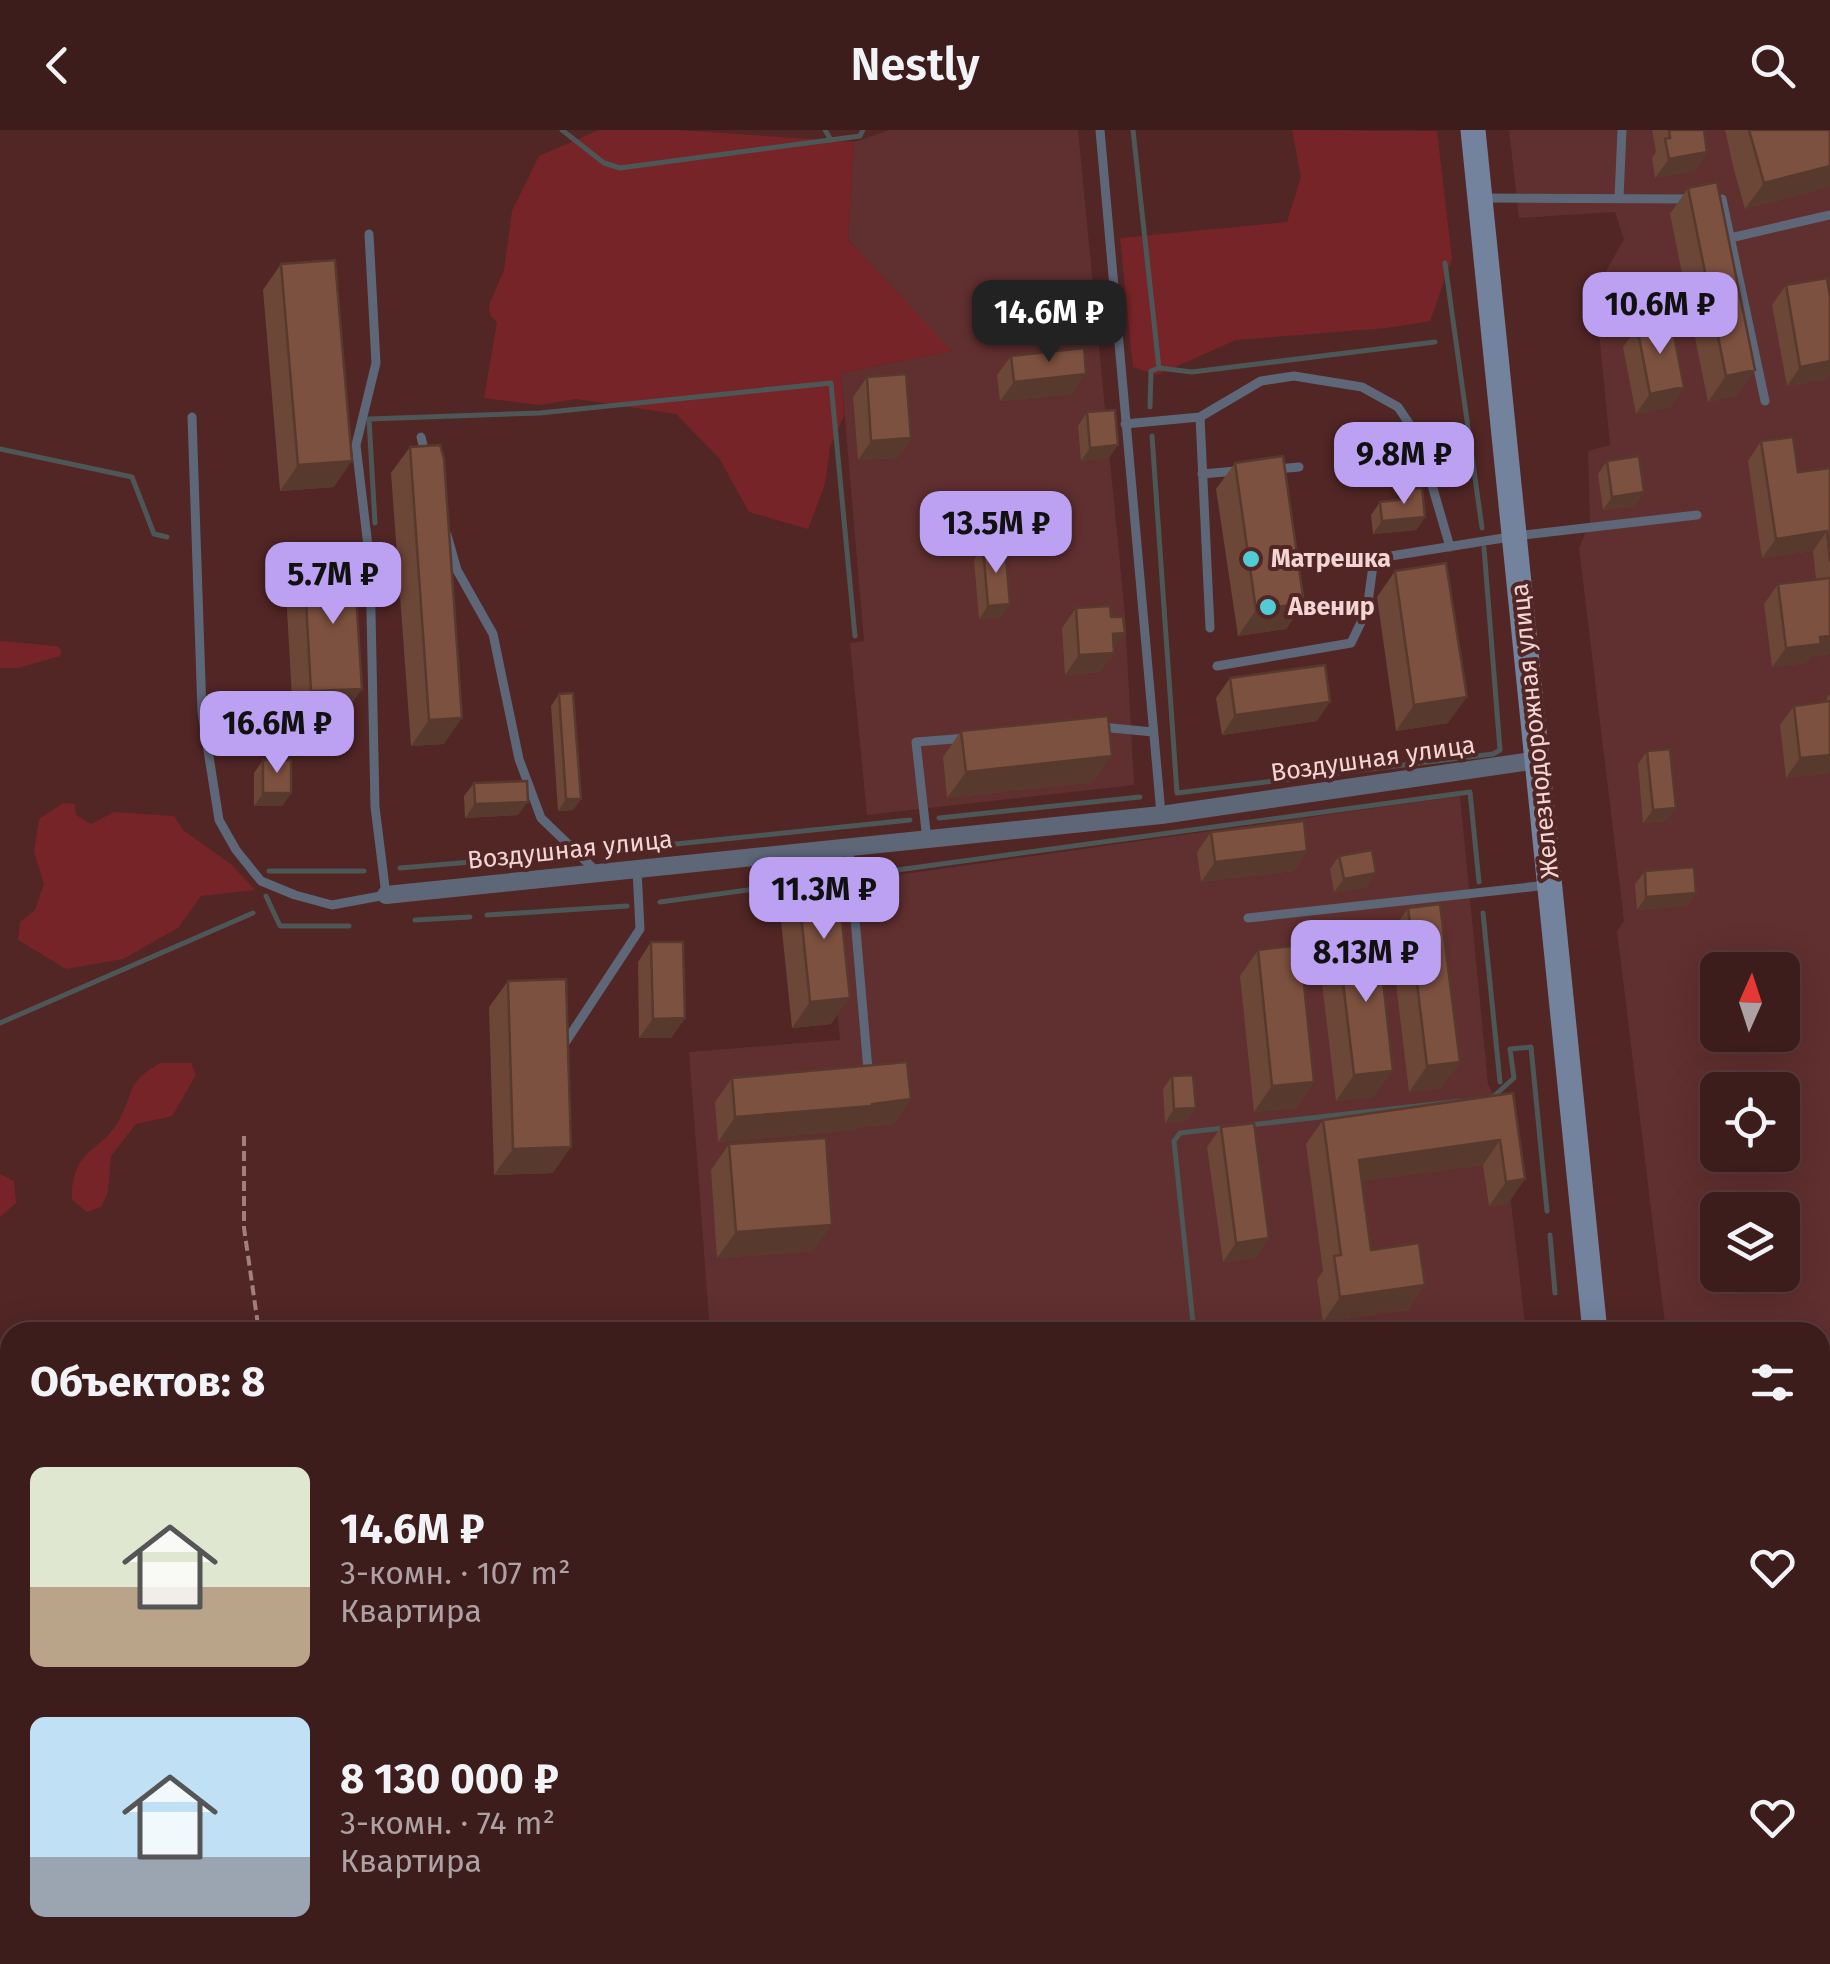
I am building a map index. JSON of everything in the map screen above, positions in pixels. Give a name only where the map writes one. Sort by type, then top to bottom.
[{"type":"main road","name":"Железнодорожная улица","points":[[1473,130],[1594,1322]]},
{"type":"street","name":"Воздушная улица","points":[[386,895],[1161,816],[1538,760]]},
{"type":"lane","points":[[1100,130],[1161,816]]},
{"type":"lane","points":[[1618,198],[1622,130]]},
{"type":"lane","points":[[1480,198],[1722,199],[1765,402]]},
{"type":"lane","points":[[1730,238],[1830,214]]},
{"type":"lane","points":[[192,417],[202,712],[219,820],[236,850],[261,881],[332,905],[386,895],[375,807],[370,563],[356,445],[376,364],[369,234]]},
{"type":"lane","points":[[1125,424],[1200,416],[1261,381],[1294,376],[1362,387],[1398,407],[1418,436],[1450,546]]},
{"type":"lane","points":[[1200,416],[1210,628]]},
{"type":"lane","points":[[421,437],[431,475]]},
{"type":"lane","points":[[1260,470],[1299,467]]},
{"type":"lane","points":[[1202,474],[1241,471]]},
{"type":"lane","points":[[1347,563],[1516,536],[1697,515]]},
{"type":"lane","points":[[447,532],[457,570],[493,634],[520,759],[541,818],[596,872]]},
{"type":"lane","points":[[1216,666],[1351,643],[1367,610],[1374,558]]},
{"type":"lane","points":[[1097,726],[1154,732]]},
{"type":"lane","points":[[927,841],[916,742],[970,738]]},
{"type":"lane","points":[[848,1071],[868,1070],[850,849]]},
{"type":"lane","points":[[559,1051],[640,929],[637,867]]},
{"type":"lane","points":[[1248,918],[1550,885]]},
{"type":"path","points":[[244,1136],[244,1228],[258,1322]]},
{"type":"shaded area","points":[[599,130],[678,130],[854,142],[848,240],[952,351],[841,373],[844,416],[830,447],[825,484],[808,529],[749,512],[719,458],[676,414],[576,399],[540,405],[484,398],[497,322],[490,315],[489,305],[504,270],[512,211],[539,156]]},
{"type":"shaded area","points":[[890,130],[1078,130],[1125,615],[1134,785],[867,815],[850,643],[864,641],[841,373],[951,351],[848,240],[854,142]]},
{"type":"shaded area","points":[[1292,130],[1437,131],[1452,259],[1430,321],[1236,340],[1157,375],[1133,367],[1120,238],[1287,222],[1301,177]]},
{"type":"shaded area","points":[[1509,130],[1830,130],[1830,1322],[1665,1322],[1617,931],[1624,921],[1579,548],[1590,521],[1588,451],[1610,445],[1595,291],[1624,239],[1615,212],[1519,218]]},
{"type":"shaded area","points":[[0,641],[57,646],[62,651],[60,656],[19,668],[0,668]]},
{"type":"shaded area","points":[[1460,796],[1488,1084],[1500,1107],[1525,1322],[709,1322],[689,1052],[840,1040],[825,882]]},
{"type":"shaded area","points":[[63,803],[75,804],[76,815],[91,824],[114,812],[174,816],[183,830],[232,865],[255,890],[201,896],[178,928],[123,959],[66,969],[18,940],[20,922],[35,910],[44,884],[34,852],[39,819]]},
{"type":"shaded area","points":[[160,1063],[191,1063],[196,1075],[172,1116],[136,1124],[111,1156],[108,1192],[101,1207],[87,1212],[72,1200],[77,1170],[89,1152],[112,1131],[136,1082]]},
{"type":"shaded area","points":[[0,1174],[14,1181],[16,1203],[0,1217]]},
{"type":"building","points":[[1669,130],[1704,130],[1707,152],[1669,159],[1665,139],[1670,138]]},
{"type":"building","points":[[1749,130],[1830,130],[1830,166],[1764,183]]},
{"type":"building","points":[[1717,182],[1755,370],[1726,376],[1688,188]]},
{"type":"building","points":[[335,260],[352,461],[298,465],[281,264]]},
{"type":"building","points":[[1827,278],[1830,361],[1800,367],[1786,285]]},
{"type":"building","points":[[1671,320],[1684,387],[1650,394],[1637,327]]},
{"type":"building","points":[[1084,348],[1086,374],[1014,382],[1011,356]]},
{"type":"building","points":[[906,374],[911,438],[871,441],[867,377]]},
{"type":"building","points":[[1115,410],[1118,445],[1090,448],[1087,412]]},
{"type":"building","points":[[1793,437],[1798,472],[1830,468],[1830,562],[1827,531],[1776,539],[1761,441]]},
{"type":"building","points":[[440,445],[462,718],[429,720],[410,447]]},
{"type":"building","points":[[1283,456],[1304,603],[1256,610],[1235,463]]},
{"type":"building","points":[[1639,456],[1644,492],[1612,497],[1607,461]]},
{"type":"building","points":[[1422,488],[1425,517],[1382,521],[1380,502],[1407,499],[1407,489]]},
{"type":"building","points":[[1005,546],[1010,604],[988,606],[983,547]]},
{"type":"building","points":[[354,563],[362,689],[311,691],[304,566]]},
{"type":"building","points":[[1446,563],[1467,697],[1414,705],[1395,571]]},
{"type":"building","points":[[1830,578],[1830,636],[1820,637],[1821,644],[1786,648],[1778,584]]},
{"type":"building","points":[[1110,606],[1111,617],[1123,617],[1125,633],[1113,634],[1114,653],[1079,655],[1076,608]]},
{"type":"building","points":[[1325,665],[1330,702],[1235,715],[1230,678]]},
{"type":"building","points":[[573,693],[581,799],[566,799],[559,694]]},
{"type":"building","points":[[1830,701],[1830,755],[1800,758],[1794,706]]},
{"type":"building","points":[[1108,716],[1112,756],[966,772],[961,731]]},
{"type":"building","points":[[1670,749],[1676,808],[1653,810],[1647,751]]},
{"type":"building","points":[[263,760],[291,760],[291,793],[263,793]]},
{"type":"building","points":[[527,781],[528,802],[475,804],[474,783]]},
{"type":"building","points":[[1304,821],[1307,851],[1215,862],[1211,832]]},
{"type":"building","points":[[1372,850],[1376,873],[1344,879],[1339,856]]},
{"type":"building","points":[[1694,867],[1696,893],[1646,897],[1645,871]]},
{"type":"building","points":[[838,882],[850,998],[810,1002],[798,885]]},
{"type":"building","points":[[1440,904],[1460,1062],[1427,1066],[1408,908]]},
{"type":"building","points":[[1378,936],[1393,1071],[1354,1075],[1338,940]]},
{"type":"building","points":[[651,942],[683,942],[685,1018],[653,1019]]},
{"type":"building","points":[[1300,945],[1314,1082],[1272,1086],[1258,950]]},
{"type":"building","points":[[566,979],[571,1147],[513,1149],[508,981]]},
{"type":"building","points":[[907,1062],[911,1099],[735,1117],[732,1078]]},
{"type":"building","points":[[1193,1075],[1196,1108],[1174,1109],[1172,1076]]},
{"type":"building","points":[[1513,1093],[1525,1179],[1506,1182],[1500,1140],[1359,1160],[1371,1250],[1419,1243],[1425,1285],[1340,1297],[1334,1256],[1341,1255],[1323,1120]]},
{"type":"building","points":[[1254,1123],[1269,1238],[1236,1243],[1221,1127]]},
{"type":"building","points":[[826,1138],[832,1225],[736,1232],[729,1144]]},
{"type":"waterway","points":[[562,130],[604,163],[620,168],[860,136],[863,130]]},
{"type":"waterway","points":[[825,130],[831,140]]},
{"type":"waterway","points":[[1133,130],[1159,368]]},
{"type":"waterway","points":[[1445,263],[1482,528]]},
{"type":"waterway","points":[[1150,407],[1151,371],[1159,368],[1192,372],[1435,342]]},
{"type":"waterway","points":[[375,523],[369,419],[540,413],[831,383],[855,636]]},
{"type":"waterway","points":[[1152,436],[1177,793],[1493,754],[1500,750],[1484,548]]},
{"type":"waterway","points":[[0,449],[132,477],[154,534],[167,537]]},
{"type":"waterway","points":[[868,874],[1470,792],[1479,882]]},
{"type":"waterway","points":[[939,818],[1140,797]]},
{"type":"waterway","points":[[617,850],[910,820]]},
{"type":"waterway","points":[[400,868],[554,855]]},
{"type":"waterway","points":[[269,871],[364,871]]},
{"type":"waterway","points":[[660,902],[828,879]]},
{"type":"waterway","points":[[266,896],[280,926],[349,926]]},
{"type":"waterway","points":[[487,915],[627,906]]},
{"type":"waterway","points":[[0,1023],[253,913]]},
{"type":"waterway","points":[[1483,913],[1500,1082]]},
{"type":"waterway","points":[[415,920],[470,917]]},
{"type":"waterway","points":[[1494,1096],[1514,1078],[1510,1049],[1531,1047],[1547,1211]]},
{"type":"waterway","points":[[1249,1125],[1462,1101]]},
{"type":"waterway","points":[[1193,1322],[1174,1141],[1180,1133],[1223,1128]]},
{"type":"waterway","points":[[1550,1235],[1555,1293]]},
{"type":"place","name":"Матрешка","points":[[1251,559]]},
{"type":"place","name":"Авенир","points":[[1268,607]]}]
